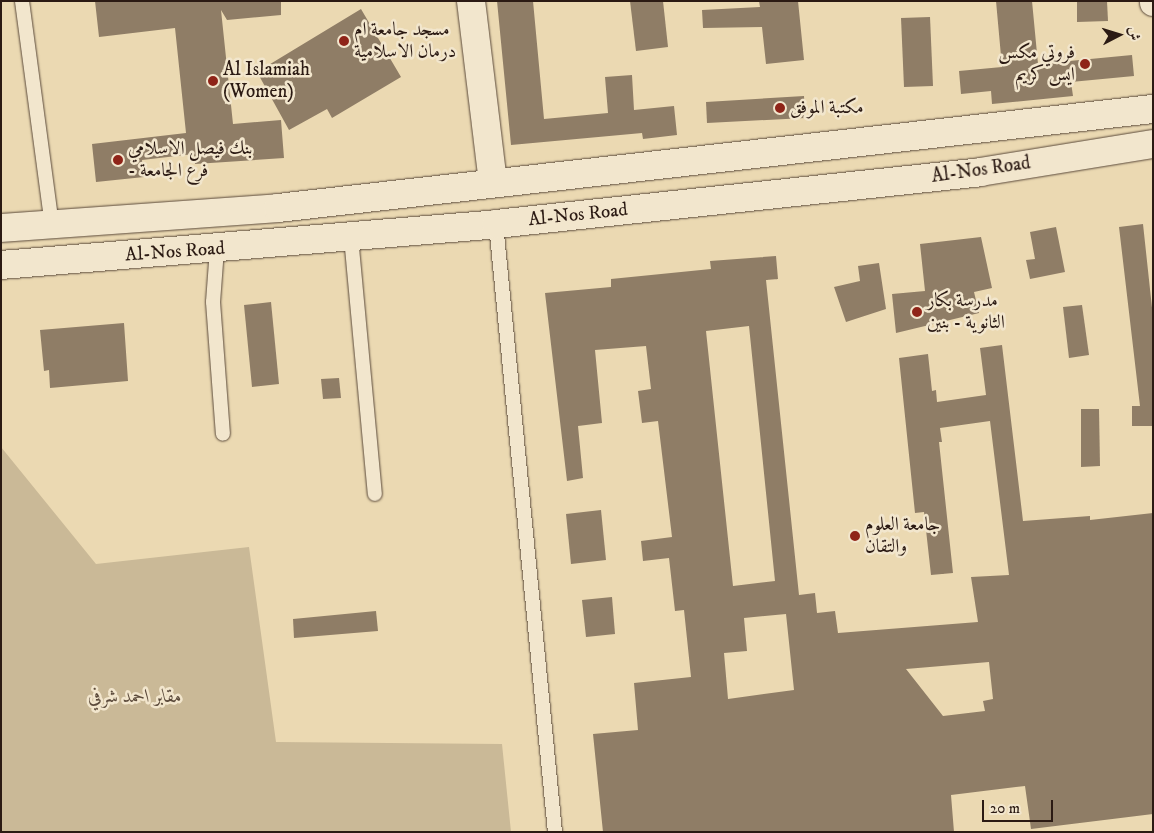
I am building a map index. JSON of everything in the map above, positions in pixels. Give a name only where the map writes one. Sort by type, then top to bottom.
[{"type":"main road","points":[[471,1],[493,183]]},
{"type":"main road","name":"Al-Nos Road","points":[[1,228],[278,208],[1153,109]]},
{"type":"main road","name":"Al-Nos Road","points":[[1,266],[217,250],[496,224],[980,172],[1153,144]]},
{"type":"lane","points":[[22,1],[52,225]]},
{"type":"lane","points":[[496,224],[555,832]]},
{"type":"lane","points":[[351,237],[375,494]]},
{"type":"lane","points":[[217,250],[213,302],[223,434]]},
{"type":"green space","name":"مقابر احمد شرفي","points":[[1,447],[96,564],[249,547],[276,742],[502,744],[511,832],[1,832]]},
{"type":"building","points":[[95,1],[281,1],[281,15],[227,20],[221,10],[233,124],[281,120],[284,158],[195,164],[194,154],[142,160],[144,177],[96,182],[92,144],[186,133],[175,28],[99,37]]},
{"type":"building","points":[[497,1],[533,1],[544,119],[608,113],[605,77],[632,75],[634,110],[674,106],[677,135],[643,139],[642,133],[511,145]]},
{"type":"building","points":[[630,1],[663,1],[668,47],[636,51]]},
{"type":"building","points":[[759,1],[798,1],[804,60],[766,64],[762,27],[703,28],[702,10],[760,7]]},
{"type":"building","name":"فروتي مكس ايس كريم","points":[[996,1],[1032,1],[1038,64],[1132,55],[1134,76],[1071,82],[1073,96],[992,104],[991,91],[961,94],[959,71],[1002,67]]},
{"type":"building","points":[[1077,1],[1107,1],[1108,21],[1077,22]]},
{"type":"building","name":"مسجد جامعة ام درمان الاسلامية","points":[[361,9],[401,77],[332,118],[327,109],[289,130],[257,72]]},
{"type":"building","points":[[930,17],[933,86],[904,87],[901,18]]},
{"type":"building","points":[[804,96],[805,118],[707,123],[706,102]]},
{"type":"building","points":[[1143,224],[1153,317],[1153,426],[1132,426],[1132,406],[1140,406],[1119,227]]},
{"type":"building","points":[[1056,227],[1065,272],[1030,279],[1026,260],[1035,259],[1030,232]]},
{"type":"building","points":[[981,237],[992,288],[974,292],[979,313],[896,333],[892,294],[925,291],[920,244]]},
{"type":"building","points":[[776,256],[778,279],[766,280],[799,595],[815,593],[817,613],[835,611],[838,633],[978,622],[971,577],[1009,575],[990,421],[940,428],[942,442],[939,442],[953,573],[931,575],[924,512],[915,513],[899,358],[928,354],[932,391],[936,390],[937,402],[986,395],[980,348],[1002,345],[1023,521],[1090,516],[1090,520],[1153,513],[1153,814],[1031,829],[1025,786],[951,795],[954,832],[603,832],[593,734],[638,730],[634,683],[691,677],[684,610],[675,611],[669,558],[643,561],[641,541],[672,537],[658,421],[642,423],[638,391],[651,389],[646,346],[595,350],[602,423],[578,426],[583,478],[567,481],[545,293],[611,287],[611,279],[711,269],[710,261]],"holes":[[[749,326],[775,581],[733,586],[706,331]],[[786,614],[794,690],[728,699],[724,653],[747,651],[744,618]],[[989,662],[993,699],[983,701],[985,711],[943,716],[906,669]]]},
{"type":"building","points":[[879,263],[886,309],[846,322],[834,287],[860,281],[858,266]]},
{"type":"building","points":[[271,302],[279,384],[252,387],[244,305]]},
{"type":"building","points":[[1082,305],[1089,355],[1069,358],[1063,307]]},
{"type":"building","points":[[124,323],[128,381],[50,388],[49,370],[44,371],[40,330]]},
{"type":"building","points":[[339,378],[341,398],[323,399],[321,379]]},
{"type":"building","points":[[1081,409],[1099,409],[1100,466],[1081,467]]},
{"type":"building","points":[[601,510],[606,560],[571,564],[566,514]]},
{"type":"building","points":[[612,597],[615,634],[586,637],[582,600]]},
{"type":"building","points":[[376,611],[378,631],[294,638],[293,619]]},
{"type":"place","name":"مسجد جامعة ام درمان الاسلامية","points":[[344,41]]},
{"type":"place","name":"فروتي مكس ايس كريم","points":[[1085,64]]},
{"type":"place","name":"Al Islamiah (Women)","points":[[213,81]]},
{"type":"place","name":"مكتبة الموفق","points":[[780,108]]},
{"type":"place","name":"بنك فيصل الاسلامي - فرع الجامعة","points":[[118,160]]},
{"type":"place","name":"مدرسة بكار الثانوية - بنين","points":[[917,312]]},
{"type":"place","name":"جامعة العلوم والتقان","points":[[855,536]]}]
